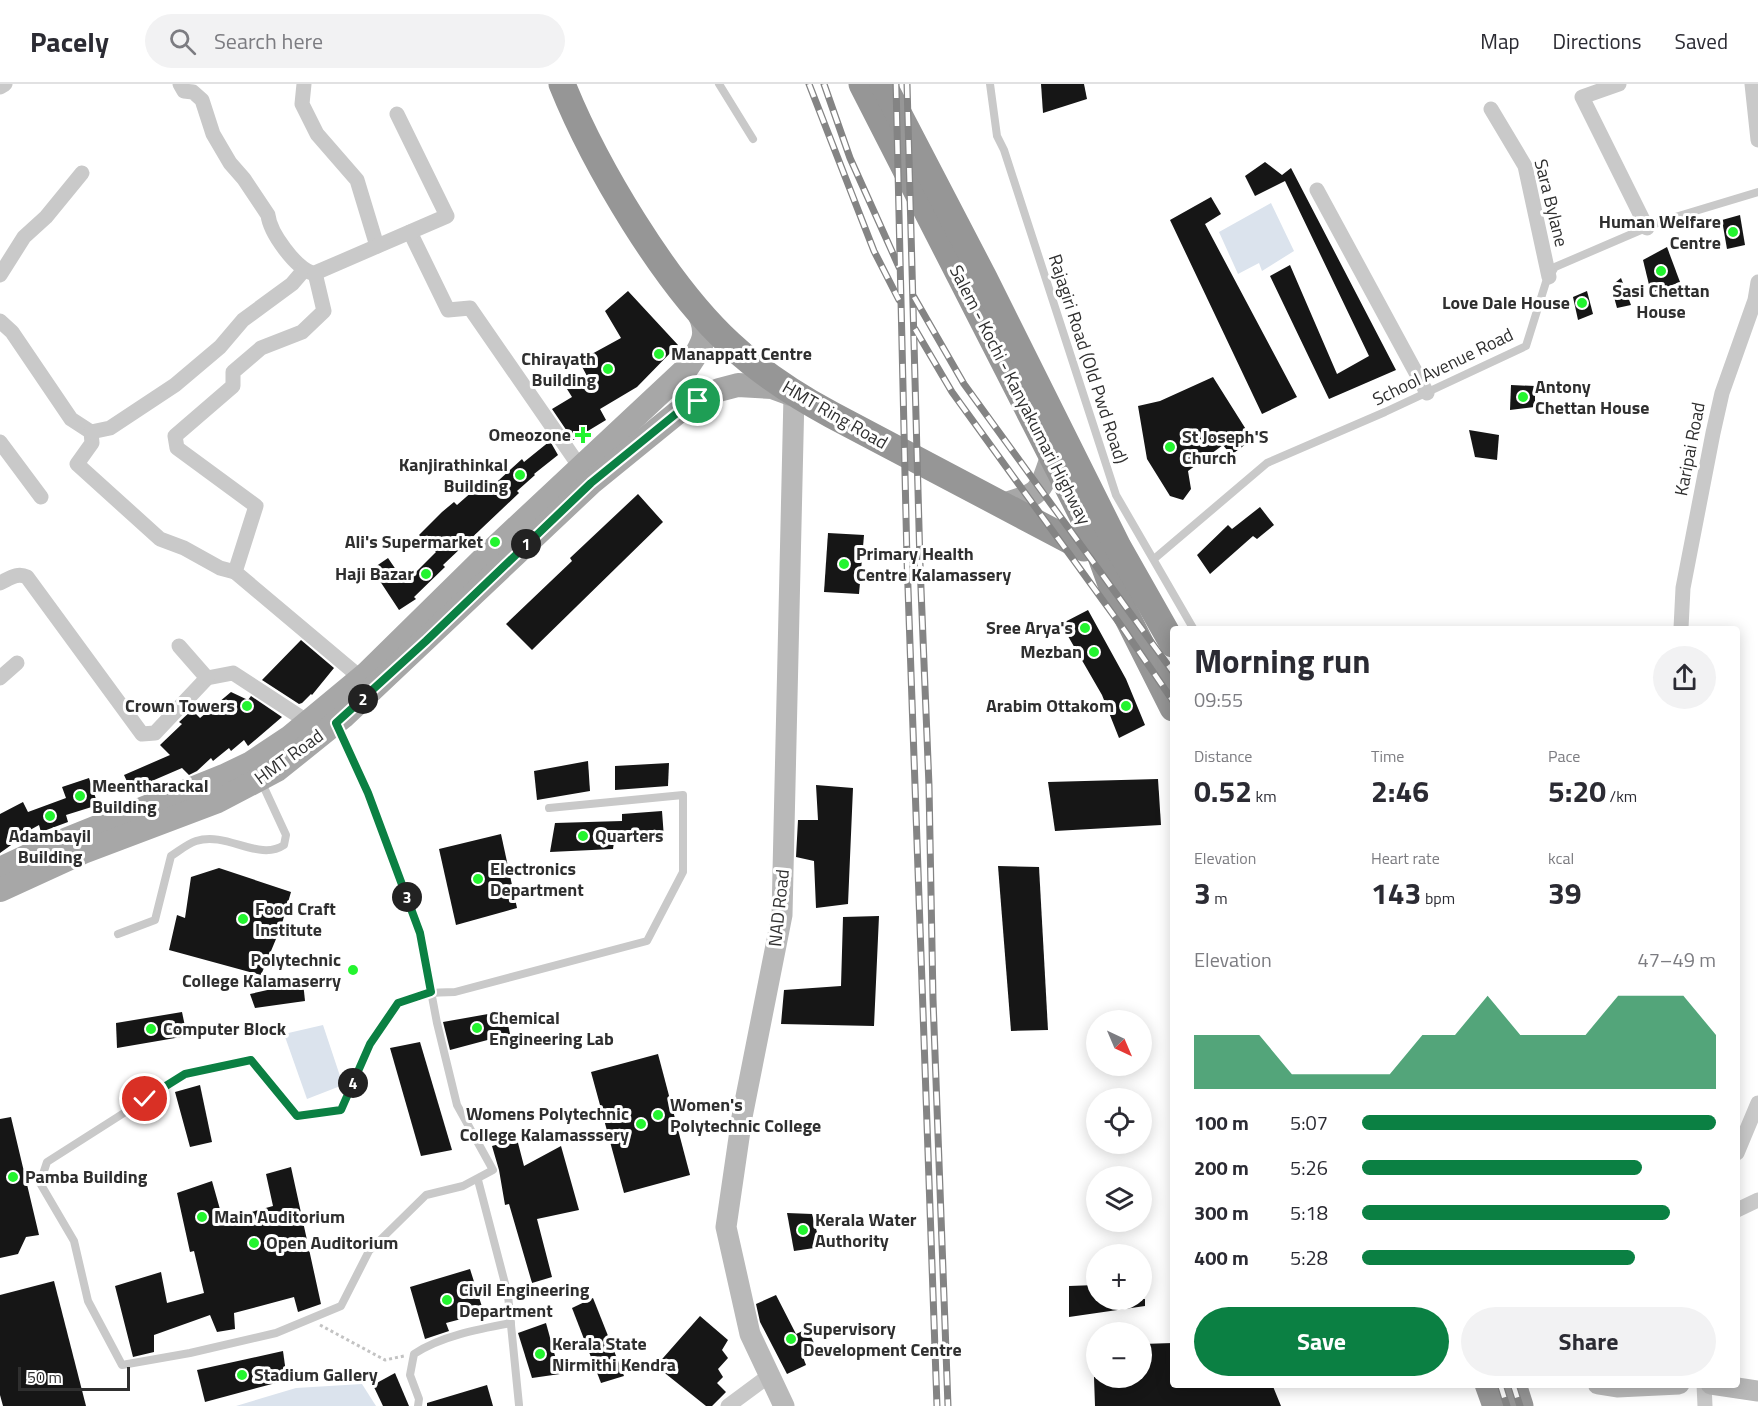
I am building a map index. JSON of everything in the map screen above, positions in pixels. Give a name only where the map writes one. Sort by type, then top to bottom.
[{"type":"highway","name":"HMT Ring Road","points":[[562,84],[572,109],[636,223],[692,301],[731,345],[794,394],[832,415],[1084,548],[1096,543]]},
{"type":"highway","name":"Salem - Kochi - Kanyakumari Highway","points":[[862,84],[975,285],[1085,501],[1096,543],[1112,588],[1170,702]]},
{"type":"highway","points":[[883,84],[975,285]]},
{"type":"highway","name":"Salem - Kochi - Kanyakumari Highway","points":[[975,285],[1052,457],[1118,547],[1170,639]]},
{"type":"highway","points":[[1489,1388],[1496,1406]]},
{"type":"highway","points":[[1514,1388],[1520,1406]]},
{"type":"main road","name":"HMT Road","points":[[0,869],[38,851],[224,776],[251,763],[308,722],[361,678],[580,467],[687,368],[703,342],[705,331],[704,320],[692,301]]},
{"type":"main road","name":"HMT Road","points":[[0,890],[83,852],[218,801],[261,779],[299,754],[426,641],[591,483],[677,413],[719,390],[738,385],[772,387],[794,394]]},
{"type":"main road","points":[[1002,505],[1029,497],[1039,490],[1052,457]]},
{"type":"street","points":[[0,87],[4,84]]},
{"type":"street","points":[[180,84],[184,92],[193,92],[202,100],[219,146],[268,215],[270,226],[301,269],[310,272]]},
{"type":"street","points":[[303,84],[302,104],[317,134],[357,180],[377,246]]},
{"type":"street","points":[[1619,84],[1582,97],[1647,228]]},
{"type":"street","points":[[1752,84],[1758,140]]},
{"type":"street","name":"Sara Bylane","points":[[1491,109],[1525,166],[1549,277]]},
{"type":"street","points":[[0,321],[12,332],[71,419],[91,432],[110,428],[175,385],[220,347],[243,320],[310,272],[447,216],[397,114]]},
{"type":"street","points":[[0,275],[24,237],[46,218],[82,173]]},
{"type":"street","points":[[1317,190],[1427,393]]},
{"type":"street","points":[[410,232],[448,310],[471,308],[580,467]]},
{"type":"street","points":[[236,572],[256,506],[177,448],[175,436],[233,386],[233,372],[261,348],[302,332],[324,312],[310,272]]},
{"type":"street","name":"Karipai Road","points":[[1681,626],[1683,588],[1722,393],[1755,300],[1758,282]]},
{"type":"street","name":"NAD Road","points":[[784,1406],[750,1334],[726,1227],[742,1117],[782,915],[794,394]]},
{"type":"street","points":[[91,432],[92,443],[77,464],[160,539],[184,548],[220,568],[236,572],[361,678]]},
{"type":"street","points":[[0,442],[41,497]]},
{"type":"street","points":[[0,583],[21,574],[27,577],[142,734],[155,733],[207,678],[233,674],[308,722]]},
{"type":"street","points":[[179,646],[207,678]]},
{"type":"street","points":[[0,678],[17,663]]},
{"type":"street","points":[[1740,1146],[1758,1103]]},
{"type":"street","points":[[1740,1209],[1758,1200]]},
{"type":"street","points":[[728,1406],[770,1375]]},
{"type":"street","points":[[1704,1388],[1705,1406]]},
{"type":"street","points":[[1740,1388],[1758,1390]]},
{"type":"lane","points":[[719,84],[753,139]]},
{"type":"lane","name":"Rajagiri Road (Old Pwd Road)","points":[[990,84],[997,136],[1018,193],[1116,495],[1192,626]]},
{"type":"lane","points":[[1549,277],[1555,267],[1647,228],[1758,192]]},
{"type":"lane","name":"School Avenue Road","points":[[1154,559],[1267,463],[1427,393],[1526,346],[1549,277]]},
{"type":"lane","points":[[336,723],[368,793],[420,933],[431,992],[457,1104],[493,1170],[464,1186],[426,1195],[369,1251],[341,1306],[276,1333],[190,1353],[122,1365],[88,1300],[74,1241],[40,1183],[47,1162],[185,1074],[251,1060],[297,1116],[341,1110],[370,1044],[398,1003],[431,992],[455,992],[647,941],[683,872],[683,795],[549,808]]},
{"type":"lane","points":[[118,934],[155,920],[171,856],[184,847],[196,841],[217,839],[265,851],[274,851],[284,845],[286,835],[261,779]]},
{"type":"lane","points":[[477,1180],[508,1295],[519,1405]]},
{"type":"lane","points":[[418,1406],[419,1399],[410,1375],[414,1354],[427,1346],[482,1328],[511,1323]]},
{"type":"path","points":[[309,1320],[385,1360],[414,1354]]},
{"type":"shaded area","points":[[1271,203],[1294,251],[1262,271],[1259,263],[1238,274],[1219,232]]},
{"type":"shaded area","points":[[323,1025],[343,1085],[307,1099],[284,1034]]},
{"type":"shaded area","points":[[362,1384],[376,1406],[236,1406],[296,1388]]},
{"type":"building","points":[[1041,84],[1084,84],[1087,99],[1043,113]]},
{"type":"building","points":[[1265,162],[1282,175],[1291,168],[1396,370],[1329,399],[1270,276],[1290,265],[1337,374],[1369,356],[1285,181],[1255,196],[1245,176]]},
{"type":"building","points":[[1211,197],[1221,214],[1205,224],[1297,397],[1262,414],[1170,220]]},
{"type":"building","name":"Human Welfare Centre","points":[[1740,215],[1745,245],[1727,249],[1722,220]]},
{"type":"building","name":"Sasi Chettan House","points":[[1667,247],[1680,282],[1651,293],[1643,260]]},
{"type":"building","points":[[1621,278],[1631,305],[1617,308],[1611,286]]},
{"type":"building","points":[[628,291],[678,345],[637,387],[600,409],[606,420],[573,440],[552,409],[572,397],[567,389],[587,376],[579,361],[621,338],[605,311]]},
{"type":"building","name":"Love Dale House","points":[[1587,291],[1593,314],[1578,320],[1573,297]]},
{"type":"building","points":[[1213,377],[1247,431],[1240,437],[1246,444],[1231,455],[1223,445],[1188,471],[1191,489],[1183,500],[1170,496],[1147,459],[1138,406],[1160,401]]},
{"type":"building","name":"Antony Chettan House","points":[[1511,385],[1535,386],[1535,407],[1510,410]]},
{"type":"building","points":[[1469,430],[1499,435],[1497,460],[1475,457]]},
{"type":"building","points":[[550,441],[558,455],[534,474],[517,491],[519,493],[443,565],[445,567],[414,597],[416,599],[399,610],[372,569],[388,558],[405,583],[436,552],[419,535],[442,512],[454,502],[457,505],[482,483],[488,490],[522,459],[524,462]]},
{"type":"building","points":[[638,494],[663,522],[532,650],[506,624],[572,561],[570,558]]},
{"type":"building","points":[[1260,507],[1274,525],[1257,539],[1253,536],[1210,574],[1197,555],[1228,525],[1232,529]]},
{"type":"building","name":"Primary Health Centre Kalamassery","points":[[828,533],[864,535],[859,594],[824,592]]},
{"type":"building","name":"Mezban","points":[[1088,610],[1126,679],[1145,725],[1119,738],[1102,695],[1061,624]]},
{"type":"building","points":[[301,640],[334,668],[312,695],[299,704],[262,680]]},
{"type":"building","points":[[231,692],[248,700],[251,696],[282,717],[248,746],[244,740],[231,751],[229,748],[213,761],[211,758],[189,775],[182,768],[131,790],[124,775],[170,755],[160,745],[182,724],[179,722],[192,710],[200,718]]},
{"type":"building","points":[[588,761],[590,791],[537,800],[534,771]]},
{"type":"building","points":[[669,763],[668,786],[615,790],[615,766]]},
{"type":"building","points":[[89,778],[98,805],[66,815],[68,822],[41,832],[39,825],[12,840],[14,843],[0,853],[0,814],[23,802],[28,812],[66,798],[62,787]]},
{"type":"building","points":[[1158,779],[1161,825],[1055,831],[1048,782]]},
{"type":"building","points":[[816,785],[853,788],[848,904],[816,908],[814,861],[796,857],[798,820],[818,820]]},
{"type":"building","points":[[662,811],[664,838],[614,842],[613,849],[550,852],[555,823],[622,821],[622,814]]},
{"type":"building","name":"Electronics Department","points":[[501,834],[517,908],[456,925],[439,849]]},
{"type":"building","points":[[998,866],[1039,867],[1048,1030],[1011,1031]]},
{"type":"building","name":"Food Craft Institute","points":[[219,868],[291,892],[281,927],[261,975],[169,950],[177,915],[185,918],[191,877]]},
{"type":"building","points":[[879,916],[874,1026],[781,1024],[784,990],[841,986],[843,917]]},
{"type":"building","points":[[303,982],[305,1001],[255,1008],[250,994]]},
{"type":"building","name":"Chemical Engineering Lab","points":[[505,1011],[510,1034],[450,1050],[443,1022]]},
{"type":"building","name":"Computer Block","points":[[182,1012],[187,1036],[117,1048],[116,1023]]},
{"type":"building","points":[[420,1042],[452,1150],[421,1156],[390,1048]]},
{"type":"building","name":"Womens Polytechnic College Kalamasssery","points":[[658,1054],[690,1175],[624,1193],[591,1072]]},
{"type":"building","points":[[200,1085],[212,1142],[190,1147],[175,1092]]},
{"type":"building","name":"Pamba Building","points":[[11,1117],[39,1235],[26,1237],[18,1254],[0,1258],[0,1119]]},
{"type":"building","points":[[517,1139],[524,1166],[561,1146],[579,1210],[537,1219],[552,1277],[532,1283],[509,1204],[505,1205],[492,1146]]},
{"type":"building","points":[[291,1167],[321,1304],[298,1312],[294,1297],[234,1313],[235,1329],[217,1332],[210,1315],[154,1335],[154,1352],[133,1357],[115,1286],[161,1272],[167,1303],[204,1293],[194,1251],[190,1252],[177,1193],[212,1181],[223,1220],[273,1206],[266,1174]]},
{"type":"building","name":"Kerala Water Authority","points":[[787,1213],[812,1214],[821,1247],[794,1251]]},
{"type":"building","name":"Civil Engineering Department","points":[[470,1269],[484,1313],[446,1323],[449,1331],[425,1339],[410,1287]]},
{"type":"building","points":[[54,1281],[86,1406],[3,1406],[0,1395],[0,1295]]},
{"type":"building","points":[[1086,1285],[1086,1310],[1117,1310],[1069,1317],[1069,1286]]},
{"type":"building","name":"Supervisory Development Centre","points":[[776,1295],[796,1334],[807,1329],[815,1345],[801,1352],[806,1365],[787,1374],[760,1322],[756,1304]]},
{"type":"building","points":[[593,1298],[624,1376],[601,1383],[572,1308]]},
{"type":"building","points":[[700,1316],[728,1340],[722,1350],[728,1358],[718,1369],[723,1377],[717,1383],[726,1392],[712,1406],[706,1406],[656,1366]]},
{"type":"building","name":"Kerala State Nirmithi Kendra","points":[[546,1323],[560,1374],[532,1378],[518,1333]]},
{"type":"building","points":[[1170,1343],[1170,1388],[1274,1388],[1281,1406],[1095,1406],[1094,1388],[1152,1388],[1152,1344]]},
{"type":"building","name":"Stadium Gallery","points":[[283,1351],[287,1380],[205,1402],[197,1370]]},
{"type":"building","points":[[395,1373],[409,1406],[383,1406],[373,1385]]},
{"type":"building","points":[[487,1385],[493,1406],[427,1406],[427,1403]]},
{"type":"railway","points":[[809,84],[874,251],[899,300]]},
{"type":"railway","points":[[824,84],[850,158],[899,267]]},
{"type":"railway","points":[[896,84],[907,560],[937,1406]]},
{"type":"railway","points":[[907,84],[920,564],[929,786],[933,999],[948,1406]]},
{"type":"railway","points":[[914,297],[964,384],[1170,668]]},
{"type":"railway","points":[[915,329],[952,392],[1170,697]]},
{"type":"railway","points":[[1501,1388],[1507,1406]]},
{"type":"railway","points":[[1514,1388],[1520,1406]]},
{"type":"place","name":"Human Welfare Centre","points":[[1733,232]]},
{"type":"place","name":"Sasi Chettan House","points":[[1661,271]]},
{"type":"place","name":"Love Dale House","points":[[1582,303]]},
{"type":"place","name":"Manappatt Centre","points":[[659,354]]},
{"type":"place","name":"Chirayath Building","points":[[608,369]]},
{"type":"place","name":"Antony Chettan House","points":[[1523,397]]},
{"type":"place","name":"Omeozone","points":[[583,435]]},
{"type":"place","name":"St Joseph'S Church","points":[[1170,447]]},
{"type":"place","name":"Kanjirathinkal Building","points":[[520,475]]},
{"type":"place","name":"Ali's Supermarket","points":[[495,542]]},
{"type":"place","name":"Primary Health Centre Kalamassery","points":[[844,564]]},
{"type":"place","name":"Haji Bazar","points":[[426,574]]},
{"type":"place","name":"Sree Arya's","points":[[1085,628]]},
{"type":"place","name":"Mezban","points":[[1094,652]]},
{"type":"place","name":"Crown Towers","points":[[247,706]]},
{"type":"place","name":"Arabim Ottakom","points":[[1126,706]]},
{"type":"place","name":"Meentharackal Building","points":[[80,796]]},
{"type":"place","name":"Adambayil Building","points":[[50,816]]},
{"type":"place","name":"Quarters","points":[[583,836]]},
{"type":"place","name":"Electronics Department","points":[[478,879]]},
{"type":"place","name":"Food Craft Institute","points":[[243,919]]},
{"type":"place","name":"Polytechnic College Kalamaserry","points":[[353,970]]},
{"type":"place","name":"Chemical Engineering Lab","points":[[477,1028]]},
{"type":"place","name":"Computer Block","points":[[151,1029]]},
{"type":"place","name":"Women's Polytechnic College","points":[[658,1115]]},
{"type":"place","name":"Womens Polytechnic College Kalamasssery","points":[[641,1124]]},
{"type":"place","name":"Pamba Building","points":[[13,1177]]},
{"type":"place","name":"Main Auditorium","points":[[202,1217]]},
{"type":"place","name":"Kerala Water Authority","points":[[803,1230]]},
{"type":"place","name":"Open Auditorium","points":[[254,1243]]},
{"type":"place","name":"Civil Engineering Department","points":[[447,1300]]},
{"type":"place","name":"Supervisory Development Centre","points":[[791,1339]]},
{"type":"place","name":"Kerala State Nirmithi Kendra","points":[[540,1354]]},
{"type":"place","name":"Stadium Gallery","points":[[242,1375]]},
{"type":"route","points":[[145,1099],[185,1074],[251,1060],[297,1116],[341,1110],[370,1044],[398,1003],[431,992],[420,933],[368,793],[336,723],[426,641],[591,483],[677,413],[698,401]]}]
